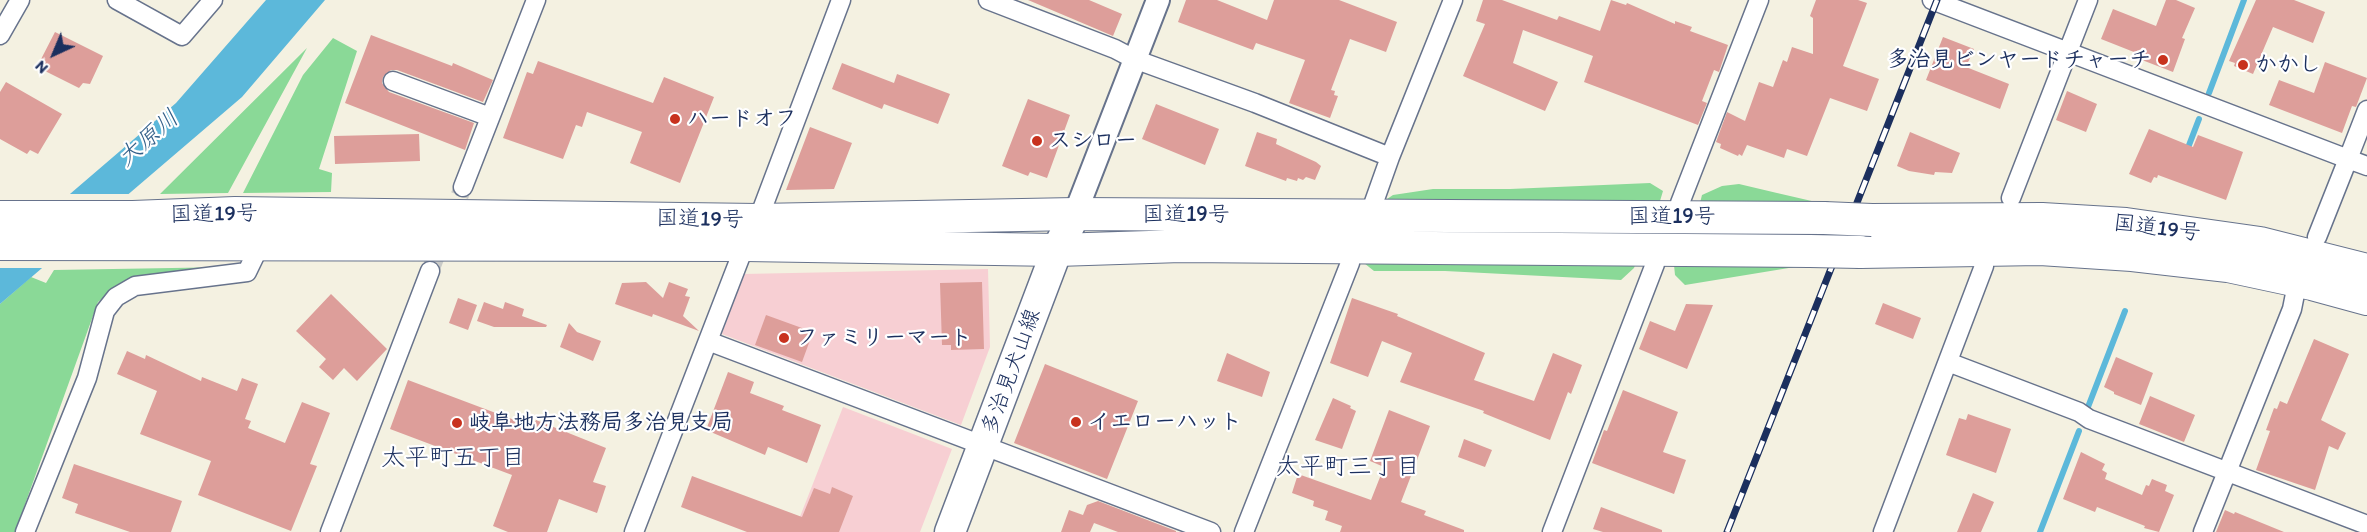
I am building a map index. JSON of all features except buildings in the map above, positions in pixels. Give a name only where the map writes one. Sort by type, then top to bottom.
[{"type":"highway","name":"国道19号","points":[[0,216],[133,217],[235,213],[752,233],[1057,250],[1181,246],[1860,252],[2040,249],[2132,255],[2228,266],[2312,284],[2367,299]]},
{"type":"highway","name":"国道19号","points":[[0,244],[260,245],[752,233],[1075,214],[1872,220],[2042,219],[2126,224],[2260,243],[2367,270]]},
{"type":"main road","name":"多治見犬山線","points":[[950,532],[1057,250],[1075,214]]},
{"type":"street","points":[[0,35],[20,0]]},
{"type":"street","points":[[117,0],[182,36],[213,0]]},
{"type":"street","points":[[463,187],[536,0]]},
{"type":"street","points":[[634,532],[841,0]]},
{"type":"street","points":[[988,0],[1115,49],[1134,59],[1255,103],[1390,157]]},
{"type":"street","points":[[1075,214],[1158,0]]},
{"type":"street","points":[[1374,202],[1453,0]]},
{"type":"street","points":[[1680,203],[1759,0]]},
{"type":"street","points":[[1932,0],[2367,166]]},
{"type":"street","points":[[2011,198],[2088,0]]},
{"type":"street","points":[[393,81],[490,117]]},
{"type":"street","points":[[2318,237],[2367,110]]},
{"type":"street","points":[[25,532],[87,378],[105,311],[116,297],[135,286],[247,272],[260,245]]},
{"type":"street","points":[[1244,532],[1350,263]]},
{"type":"street","points":[[1552,532],[1655,264]]},
{"type":"street","points":[[1882,532],[1984,266]]},
{"type":"street","points":[[330,532],[430,271]]},
{"type":"street","points":[[2203,532],[2292,309],[2295,294]]},
{"type":"street","points":[[708,341],[1211,532]]},
{"type":"street","points":[[1948,362],[2079,412],[2089,419],[2367,525]]},
{"type":"shaded area","points":[[988,269],[990,347],[961,425],[722,334],[743,274]]},
{"type":"shaded area","points":[[843,407],[952,449],[920,532],[794,532]]},
{"type":"green space","points":[[333,38],[357,51],[319,169],[332,173],[331,192],[243,193],[303,75]]},
{"type":"green space","points":[[307,48],[228,193],[160,194]]},
{"type":"green space","points":[[1650,183],[1663,191],[1660,201],[1387,202],[1387,199],[1393,195],[1433,189],[1510,189]]},
{"type":"green space","points":[[1739,184],[1816,202],[1700,203],[1702,195],[1722,186]]},
{"type":"green space","points":[[1364,263],[1636,263],[1634,268],[1621,280],[1445,271],[1374,271]]},
{"type":"green space","points":[[1674,265],[1807,265],[1685,285],[1675,275]]},
{"type":"green space","points":[[231,267],[120,284],[98,302],[15,532],[0,532],[0,304],[31,277],[46,283],[54,270]]},
{"type":"water","name":"大原川","points":[[266,0],[325,0],[242,97],[0,304],[0,254],[176,103]]},
{"type":"pier","points":[[67,194],[131,194],[47,268],[0,268],[0,250]]},
{"type":"waterway","points":[[2209,93],[2244,0]]},
{"type":"waterway","points":[[2186,153],[2199,119]]},
{"type":"waterway","points":[[2088,407],[2125,311]]},
{"type":"waterway","points":[[2040,532],[2079,431]]},
{"type":"tunnel","points":[[430,271],[463,187]]},
{"type":"railway","points":[[1727,532],[1937,0]]},
{"type":"place","name":"多治見ビンヤードチャーチ","points":[[2163,60]]},
{"type":"place","name":"かかし","points":[[2243,65]]},
{"type":"place","name":"ハードオフ","points":[[675,119]]},
{"type":"place","name":"スシロー","points":[[1037,141]]},
{"type":"place","name":"ファミリーマート","points":[[784,338]]},
{"type":"place","name":"イエローハット","points":[[1076,422]]},
{"type":"place","name":"岐阜地方法務局多治見支局","points":[[457,423]]},
{"type":"district","name":"太平町五丁目","points":[[453,459]]},
{"type":"district","name":"太平町三丁目","points":[[1348,468]]}]
